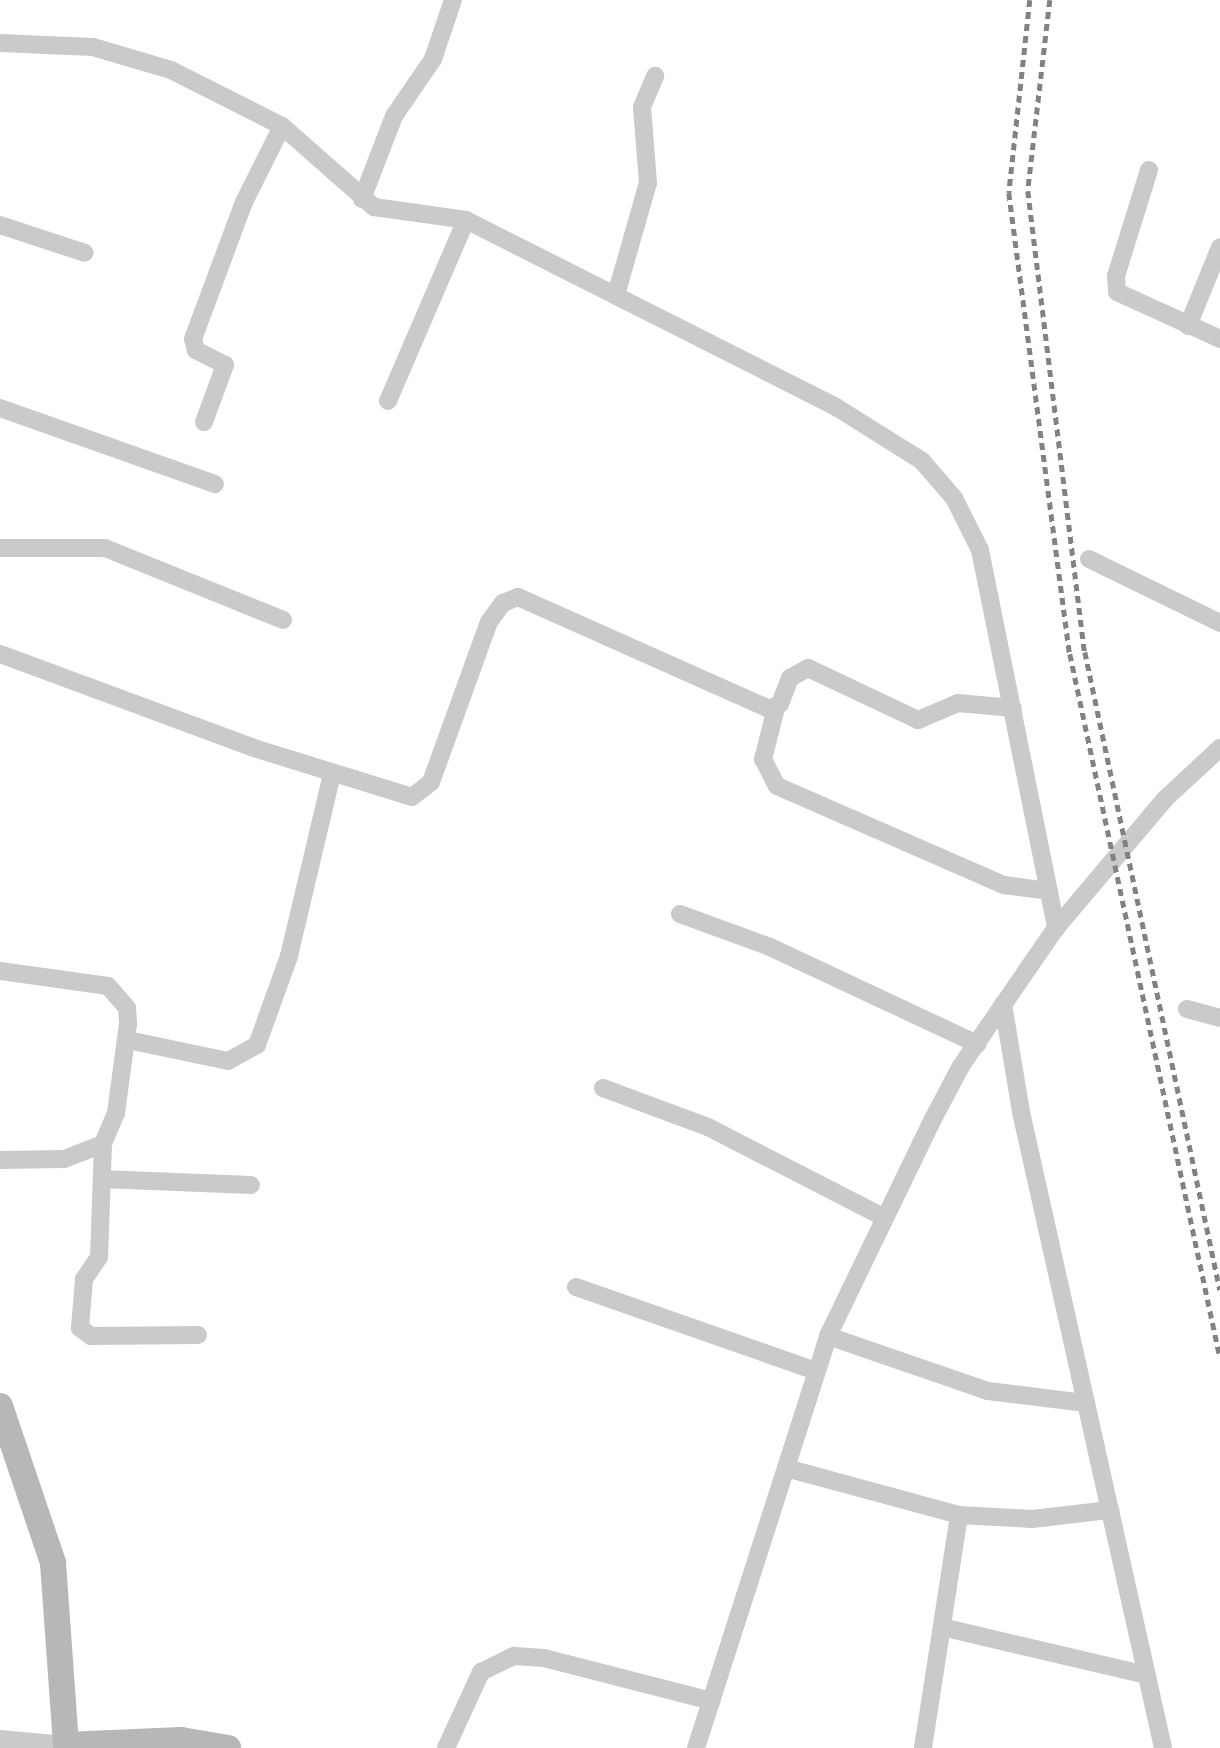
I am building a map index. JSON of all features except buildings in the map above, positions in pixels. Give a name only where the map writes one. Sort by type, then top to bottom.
[{"type":"main road","points":[[0,1406],[53,1563],[74,1746],[181,1740],[228,1748]]},
{"type":"street","points":[[362,199],[394,116],[433,59],[453,0]]},
{"type":"street","points":[[0,43],[125,54],[282,127],[362,199],[391,212],[466,220],[836,407],[901,444],[940,478],[980,550],[1056,928]]},
{"type":"street","points":[[616,295],[648,183],[642,107],[655,76]]},
{"type":"street","points":[[204,422],[225,365],[196,350],[193,339],[244,202],[282,127]]},
{"type":"street","points":[[1149,170],[1115,286],[1129,302],[1220,339]]},
{"type":"street","points":[[388,401],[466,220]]},
{"type":"street","points":[[0,225],[85,253]]},
{"type":"street","points":[[1188,326],[1220,247]]},
{"type":"street","points":[[0,408],[215,484]]},
{"type":"street","points":[[0,548],[105,548],[283,620]]},
{"type":"street","points":[[1090,559],[1220,623]]},
{"type":"street","points":[[0,654],[332,774],[401,796],[422,796],[489,622],[503,603],[519,597],[776,708]]},
{"type":"street","points":[[1013,708],[958,703],[918,720],[808,668],[790,678],[776,708],[762,759],[776,786],[1004,885],[1049,891]]},
{"type":"street","points":[[696,1748],[828,1336],[883,1217],[977,1044],[1056,928],[1166,798],[1220,748]]},
{"type":"street","points":[[128,1040],[228,1061],[257,1045],[289,956],[332,774]]},
{"type":"street","points":[[680,915],[770,947],[977,1044]]},
{"type":"street","points":[[0,971],[108,986],[127,1008],[128,1040],[116,1113],[103,1144],[99,1257],[82,1286],[83,1334],[198,1335]]},
{"type":"street","points":[[1003,1004],[1086,1403],[1163,1748]]},
{"type":"street","points":[[1187,1009],[1220,1018]]},
{"type":"street","points":[[603,1088],[708,1127],[883,1217]]},
{"type":"street","points":[[0,1160],[64,1159],[103,1144]]},
{"type":"street","points":[[102,1179],[251,1185]]},
{"type":"street","points":[[576,1287],[816,1371]]},
{"type":"street","points":[[828,1336],[988,1391],[1086,1403]]},
{"type":"street","points":[[786,1468],[959,1515],[1032,1519],[1110,1510]]},
{"type":"street","points":[[923,1748],[946,1628],[959,1515]]},
{"type":"street","points":[[946,1628],[1147,1675]]},
{"type":"street","points":[[446,1748],[481,1672],[514,1656],[544,1658],[712,1701]]},
{"type":"street","points":[[0,1739],[74,1746]]},
{"type":"railway","points":[[1030,0],[1009,193],[1070,654],[1220,1357]]},
{"type":"railway","points":[[1050,0],[1028,191],[1085,652],[1220,1290]]}]
